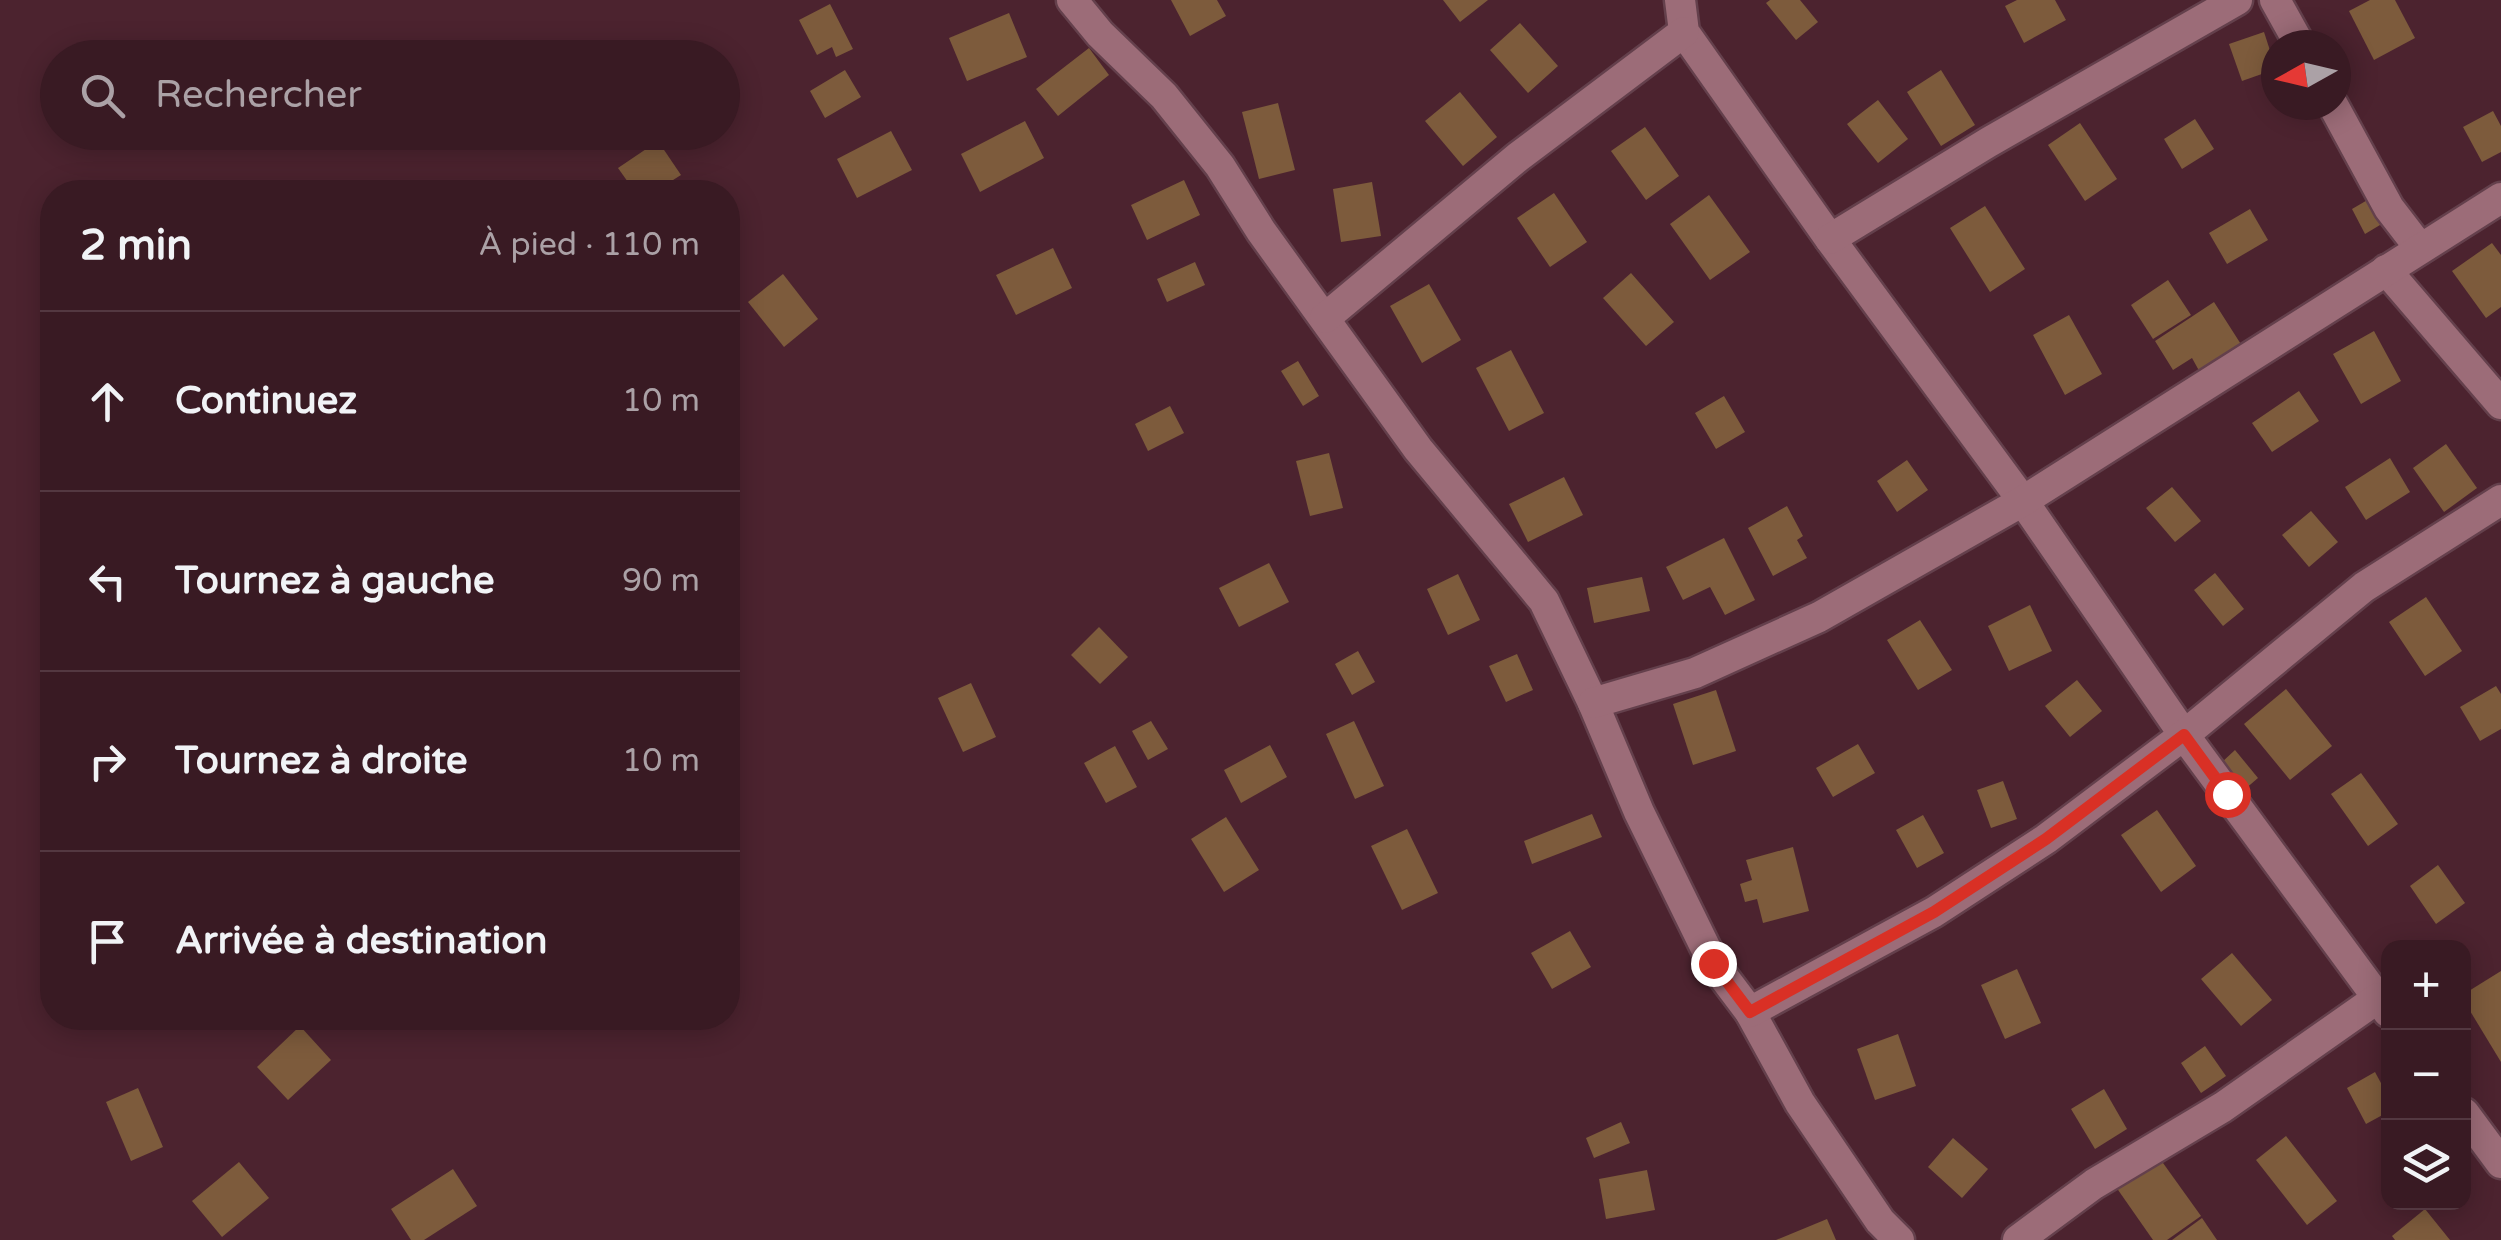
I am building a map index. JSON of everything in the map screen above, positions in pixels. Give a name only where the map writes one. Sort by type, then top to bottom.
[{"type":"street","points":[[1072,0],[1100,34],[1164,96],[1198,138],[1418,449],[1544,601],[1639,812],[1713,963],[1750,1012],[1800,1102],[1880,1221],[1899,1240]]},
{"type":"street","points":[[1680,0],[1684,32],[2022,501],[2184,735],[2381,1002]]},
{"type":"street","points":[[1830,239],[1989,142],[2237,0]]},
{"type":"street","points":[[2275,0],[2292,30]]},
{"type":"street","points":[[1325,318],[1518,157],[1684,32]]},
{"type":"street","points":[[2340,120],[2389,208],[2419,247]]},
{"type":"street","points":[[1592,703],[1695,673],[1818,617],[2022,501],[2501,198]]},
{"type":"street","points":[[2386,270],[2501,404]]},
{"type":"street","points":[[1750,1012],[1934,912],[2046,839],[2184,735],[2364,587],[2501,500]]},
{"type":"street","points":[[2018,1240],[2094,1184],[2381,1006]]},
{"type":"street","points":[[2469,1120],[2501,1163]]},
{"type":"building","points":[[1171,0],[1217,0],[1226,16],[1190,36]]},
{"type":"building","points":[[1443,0],[1488,0],[1460,22]]},
{"type":"building","points":[[1800,0],[1818,22],[1796,40],[1766,3]]},
{"type":"building","points":[[2017,0],[2055,0],[2066,20],[2024,43],[2005,6]]},
{"type":"building","points":[[2370,0],[2395,0],[2415,38],[2374,60],[2349,11]]},
{"type":"building","points":[[830,4],[853,49],[836,57],[832,47],[817,55],[799,20]]},
{"type":"building","points":[[1009,13],[1027,57],[967,81],[949,38]]},
{"type":"building","points":[[1520,23],[1558,66],[1528,93],[1490,50]]},
{"type":"building","points":[[2261,33],[2261,74],[2242,81],[2229,44]]},
{"type":"building","points":[[1089,48],[1109,75],[1058,116],[1036,89]]},
{"type":"building","points":[[845,70],[861,97],[825,118],[810,91]]},
{"type":"building","points":[[1941,70],[1975,125],[1941,146],[1907,92]]},
{"type":"building","points":[[1460,92],[1497,137],[1463,166],[1425,121]]},
{"type":"building","points":[[1878,100],[1908,139],[1878,163],[1847,124]]},
{"type":"building","points":[[1278,103],[1295,170],[1259,179],[1242,112]]},
{"type":"building","points":[[2493,111],[2501,126],[2501,152],[2482,162],[2463,127]]},
{"type":"building","points":[[2195,119],[2214,149],[2182,169],[2164,139]]},
{"type":"building","points":[[1025,121],[1044,158],[980,192],[961,154]]},
{"type":"building","points":[[2080,123],[2117,179],[2085,201],[2048,145]]},
{"type":"building","points":[[1645,127],[1679,176],[1646,200],[1611,151]]},
{"type":"building","points":[[891,131],[912,170],[857,198],[837,159]]},
{"type":"building","points":[[645,150],[664,150],[681,175],[673,180],[626,180],[618,168]]},
{"type":"building","points":[[1184,180],[1200,215],[1147,240],[1131,205]]},
{"type":"building","points":[[1372,182],[1381,236],[1341,242],[1333,189]]},
{"type":"building","points":[[1554,193],[1587,242],[1550,267],[1517,218]]},
{"type":"building","points":[[1709,195],[1750,252],[1710,280],[1670,224]]},
{"type":"building","points":[[2376,195],[2390,219],[2365,234],[2352,209]]},
{"type":"building","points":[[1985,206],[2025,269],[1990,292],[1950,228]]},
{"type":"building","points":[[2250,209],[2268,240],[2227,264],[2209,233]]},
{"type":"building","points":[[2492,243],[2501,255],[2501,307],[2486,318],[2452,271]]},
{"type":"building","points":[[1053,248],[1072,288],[1016,315],[996,275]]},
{"type":"building","points":[[1195,262],[1205,285],[1167,302],[1157,279]]},
{"type":"building","points":[[1631,273],[1674,322],[1646,346],[1603,298]]},
{"type":"building","points":[[783,274],[818,319],[784,347],[748,302]]},
{"type":"building","points":[[2168,280],[2191,315],[2153,339],[2131,305]]},
{"type":"building","points":[[1429,284],[1461,340],[1422,363],[1390,306]]},
{"type":"building","points":[[2214,302],[2244,349],[2202,376],[2192,358],[2173,370],[2155,341]]},
{"type":"building","points":[[2069,315],[2102,374],[2065,395],[2033,335]]},
{"type":"building","points":[[2374,331],[2401,381],[2361,404],[2333,354]]},
{"type":"building","points":[[1511,350],[1544,413],[1509,431],[1476,368]]},
{"type":"building","points":[[1298,361],[1319,396],[1303,406],[1281,371]]},
{"type":"building","points":[[2299,391],[2319,421],[2272,452],[2252,423]]},
{"type":"building","points":[[1724,396],[1745,432],[1716,449],[1695,413]]},
{"type":"building","points":[[1170,406],[1184,433],[1148,451],[1135,424]]},
{"type":"building","points":[[2446,444],[2477,488],[2444,512],[2413,468]]},
{"type":"building","points":[[1329,453],[1343,508],[1310,516],[1296,461]]},
{"type":"building","points":[[2390,458],[2410,492],[2366,520],[2345,487]]},
{"type":"building","points":[[1907,460],[1928,490],[1897,512],[1877,481]]},
{"type":"building","points":[[1564,477],[1583,515],[1528,542],[1509,504]]},
{"type":"building","points":[[2172,487],[2201,521],[2175,542],[2146,508]]},
{"type":"building","points":[[1787,506],[1803,536],[1797,540],[1807,558],[1773,576],[1748,528]]},
{"type":"building","points":[[2311,511],[2338,542],[2309,567],[2282,535]]},
{"type":"building","points":[[1724,538],[1755,600],[1725,615],[1710,587],[1683,600],[1666,567]]},
{"type":"building","points":[[1269,563],[1289,602],[1239,627],[1219,588]]},
{"type":"building","points":[[2215,573],[2244,609],[2223,626],[2194,590]]},
{"type":"building","points":[[1458,574],[1480,620],[1448,635],[1427,589]]},
{"type":"building","points":[[1642,577],[1650,611],[1594,623],[1587,588]]},
{"type":"building","points":[[2426,597],[2462,651],[2425,676],[2389,622]]},
{"type":"building","points":[[2030,605],[2052,651],[2009,671],[1988,626]]},
{"type":"building","points":[[1920,620],[1952,670],[1918,690],[1887,640]]},
{"type":"building","points":[[1099,627],[1128,657],[1100,684],[1071,655]]},
{"type":"building","points":[[1358,651],[1375,682],[1352,695],[1335,664]]},
{"type":"building","points":[[1517,654],[1533,690],[1506,702],[1489,666]]},
{"type":"building","points":[[2077,680],[2102,711],[2070,737],[2045,706]]},
{"type":"building","points":[[971,683],[996,737],[963,752],[938,698]]},
{"type":"building","points":[[2496,686],[2501,694],[2501,729],[2480,741],[2460,707]]},
{"type":"building","points":[[2286,689],[2332,746],[2290,780],[2244,724]]},
{"type":"building","points":[[1716,690],[1736,751],[1693,765],[1673,704]]},
{"type":"building","points":[[1151,721],[1168,749],[1148,760],[1132,731]]},
{"type":"building","points":[[1354,721],[1384,786],[1355,799],[1326,734]]},
{"type":"building","points":[[1858,744],[1875,773],[1833,797],[1816,768]]},
{"type":"building","points":[[1270,745],[1287,777],[1241,803],[1224,770]]},
{"type":"building","points":[[1115,746],[1137,787],[1106,803],[1084,763]]},
{"type":"building","points":[[2235,750],[2258,778],[2244,790],[2221,763]]},
{"type":"building","points":[[2361,773],[2398,824],[2368,846],[2331,794]]},
{"type":"building","points":[[2003,781],[2017,819],[1991,828],[1977,790]]},
{"type":"building","points":[[2157,810],[2196,866],[2161,892],[2121,835]]},
{"type":"building","points":[[1592,814],[1602,837],[1532,864],[1524,841]]},
{"type":"building","points":[[1923,815],[1944,853],[1917,868],[1896,830]]},
{"type":"building","points":[[1226,817],[1259,870],[1224,892],[1191,839]]},
{"type":"building","points":[[1407,829],[1438,893],[1402,910],[1371,846]]},
{"type":"building","points":[[1793,847],[1809,911],[1763,923],[1757,899],[1745,902],[1740,884],[1752,880],[1746,860]]},
{"type":"building","points":[[2438,865],[2465,903],[2436,924],[2410,886]]},
{"type":"building","points":[[1570,931],[1591,967],[1552,989],[1531,953]]},
{"type":"building","points":[[2232,953],[2272,1000],[2241,1026],[2201,979]]},
{"type":"building","points":[[2017,969],[2041,1023],[2005,1039],[1981,985]]},
{"type":"building","points":[[2501,971],[2501,1062],[2471,1013],[2471,990]]},
{"type":"building","points":[[296,1030],[304,1030],[331,1060],[288,1100],[257,1067]]},
{"type":"building","points":[[1898,1034],[1916,1086],[1875,1100],[1857,1049]]},
{"type":"building","points":[[2205,1046],[2226,1076],[2201,1093],[2181,1063]]},
{"type":"building","points":[[2375,1072],[2381,1083],[2381,1116],[2366,1124],[2347,1088]]},
{"type":"building","points":[[138,1088],[163,1147],[131,1161],[106,1102]]},
{"type":"building","points":[[2104,1089],[2127,1129],[2095,1149],[2071,1109]]},
{"type":"building","points":[[1621,1122],[1630,1143],[1594,1158],[1586,1138]]},
{"type":"building","points":[[2286,1136],[2337,1201],[2307,1225],[2256,1160]]},
{"type":"building","points":[[1953,1138],[1988,1169],[1962,1198],[1928,1167]]},
{"type":"building","points":[[2158,1156],[2201,1216],[2167,1240],[2153,1240],[2116,1187]]},
{"type":"building","points":[[239,1162],[269,1198],[222,1237],[192,1201]]},
{"type":"building","points":[[453,1169],[477,1206],[424,1240],[411,1240],[391,1209]]},
{"type":"building","points":[[1647,1170],[1655,1210],[1606,1219],[1599,1179]]},
{"type":"building","points":[[2426,1210],[2450,1240],[2395,1240],[2392,1236]]},
{"type":"building","points":[[2202,1218],[2217,1240],[2172,1240]]},
{"type":"building","points":[[1827,1219],[1836,1240],[1776,1240]]},
{"type":"route","points":[[1713,963],[1750,1012],[1934,912],[2046,839],[2184,735],[2227,794]]}]
